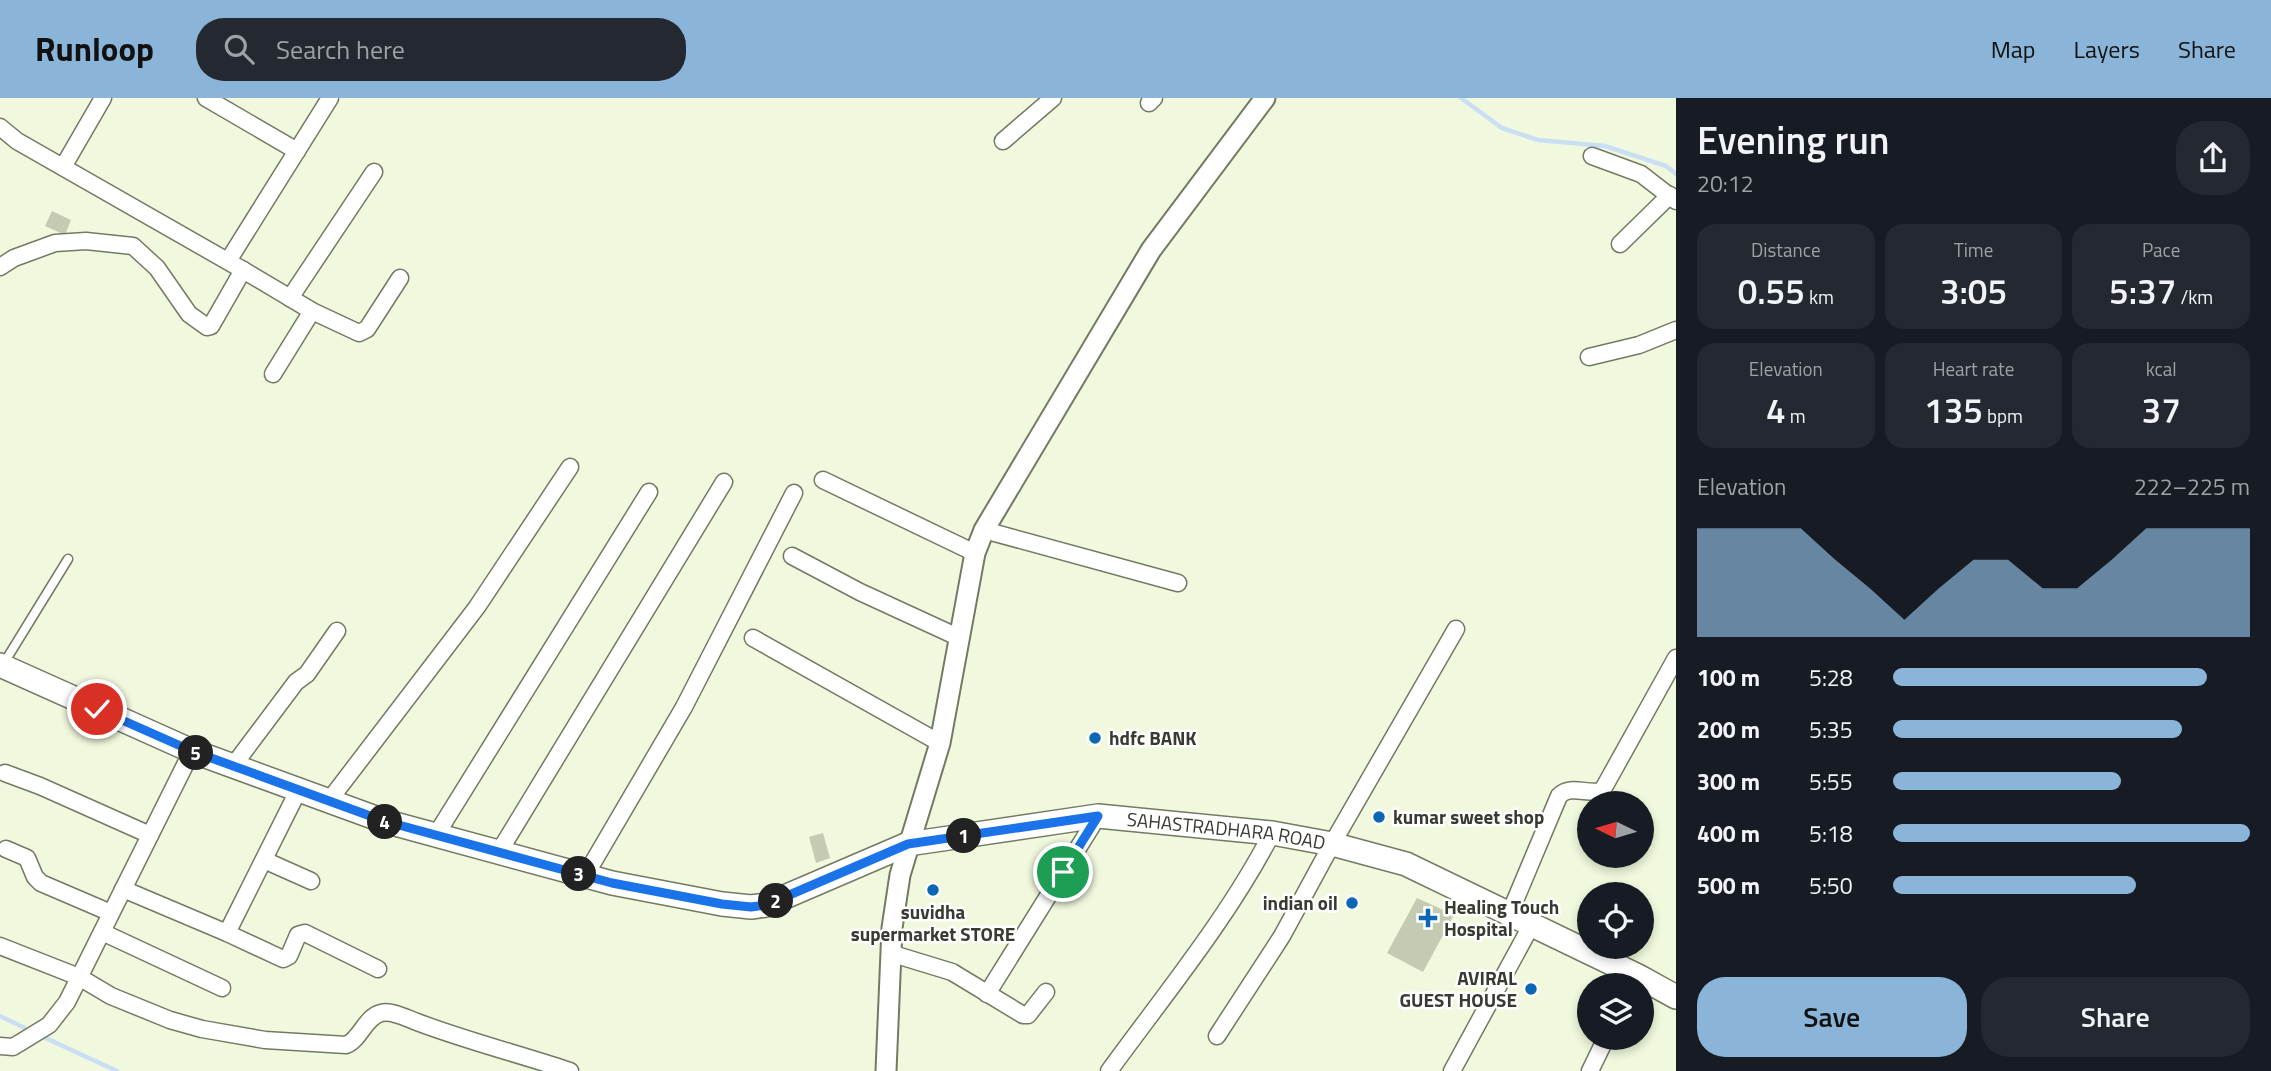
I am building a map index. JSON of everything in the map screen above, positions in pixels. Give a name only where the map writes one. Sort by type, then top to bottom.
[{"type":"main road","name":"SAHASTRADHARA ROAD","points":[[1,665],[192,751],[384,821],[585,876],[694,900],[751,907],[766,905],[908,844],[1098,816],[1272,833],[1332,844],[1406,864],[1620,973]]},
{"type":"main road","name":"SAHASTRADHARA ROAD","points":[[1654,988],[1676,997]]},
{"type":"street","points":[[63,167],[103,98]]},
{"type":"street","points":[[206,98],[297,151]]},
{"type":"street","points":[[228,261],[330,98]]},
{"type":"street","points":[[1003,141],[1053,98]]},
{"type":"street","points":[[886,1071],[894,918],[900,875],[940,743],[975,553],[984,530],[1152,250],[1265,98]]},
{"type":"street","points":[[0,127],[17,141],[312,311],[359,333],[367,330],[400,278]]},
{"type":"street","points":[[1592,156],[1642,174],[1673,198],[1620,244]]},
{"type":"street","points":[[290,298],[374,172]]},
{"type":"street","points":[[0,267],[14,258],[55,243],[86,241],[133,246],[157,268],[189,314],[207,327],[211,326],[243,270]]},
{"type":"street","points":[[273,373],[312,311]]},
{"type":"street","points":[[1589,356],[1639,345],[1676,330]]},
{"type":"street","points":[[328,802],[477,607],[570,467]]},
{"type":"street","points":[[823,480],[975,553]]},
{"type":"street","points":[[499,852],[724,482]]},
{"type":"street","points":[[436,835],[649,492]]},
{"type":"street","points":[[585,876],[684,707],[794,493]]},
{"type":"street","points":[[984,530],[1178,583]]},
{"type":"street","points":[[792,556],[860,592],[960,638]]},
{"type":"street","points":[[1217,1036],[1282,936],[1456,629]]},
{"type":"street","points":[[233,766],[296,682],[307,674],[337,631]]},
{"type":"street","points":[[753,638],[940,743]]},
{"type":"street","points":[[1509,915],[1559,796],[1568,790],[1602,790],[1676,657]]},
{"type":"street","points":[[6,1047],[49,1025],[67,1002],[192,751]]},
{"type":"street","points":[[5,773],[150,835]]},
{"type":"street","points":[[227,933],[298,791]]},
{"type":"street","points":[[987,994],[1098,816]]},
{"type":"street","points":[[1109,1071],[1255,866],[1272,833]]},
{"type":"street","points":[[6,849],[27,858],[41,883],[111,913]]},
{"type":"street","points":[[264,860],[311,881]]},
{"type":"street","points":[[123,889],[283,959],[289,956],[298,935],[305,933],[379,969]]},
{"type":"street","points":[[1452,1071],[1531,926]]},
{"type":"street","points":[[102,932],[222,988]]},
{"type":"street","points":[[0,946],[79,976],[111,996],[170,1020],[202,1029],[265,1040],[346,1045],[354,1041],[374,1016],[393,1013],[454,1036],[570,1071]]},
{"type":"street","points":[[893,954],[952,972],[1019,1014],[1026,1015],[1046,992]]},
{"type":"street","points":[[1590,1071],[1600,1050]]},
{"type":"lane","points":[[1,665],[68,559]]},
{"type":"building","points":[[52,211],[71,220],[65,235],[45,226]]},
{"type":"building","points":[[823,833],[830,858],[816,863],[809,837]]},
{"type":"building","points":[[1417,898],[1454,915],[1423,972],[1387,953]]},
{"type":"waterway","points":[[1461,98],[1502,128],[1538,140],[1605,146],[1666,166],[1676,174]]},
{"type":"waterway","points":[[0,1016],[31,1031]]},
{"type":"waterway","points":[[39,1035],[117,1071]]},
{"type":"place","name":"hdfc BANK","points":[[1095,738]]},
{"type":"place","name":"kumar sweet shop","points":[[1379,817]]},
{"type":"place","name":"suvidha supermarket STORE","points":[[933,890]]},
{"type":"place","name":"indian oil","points":[[1352,903]]},
{"type":"place","name":"Healing Touch Hospital","points":[[1428,918]]},
{"type":"place","name":"AVIRAL GUEST HOUSE","points":[[1531,989]]},
{"type":"route","points":[[97,709],[192,751],[384,821],[612,883],[694,900],[751,907],[766,905],[908,844],[1098,816],[1063,872]]}]
